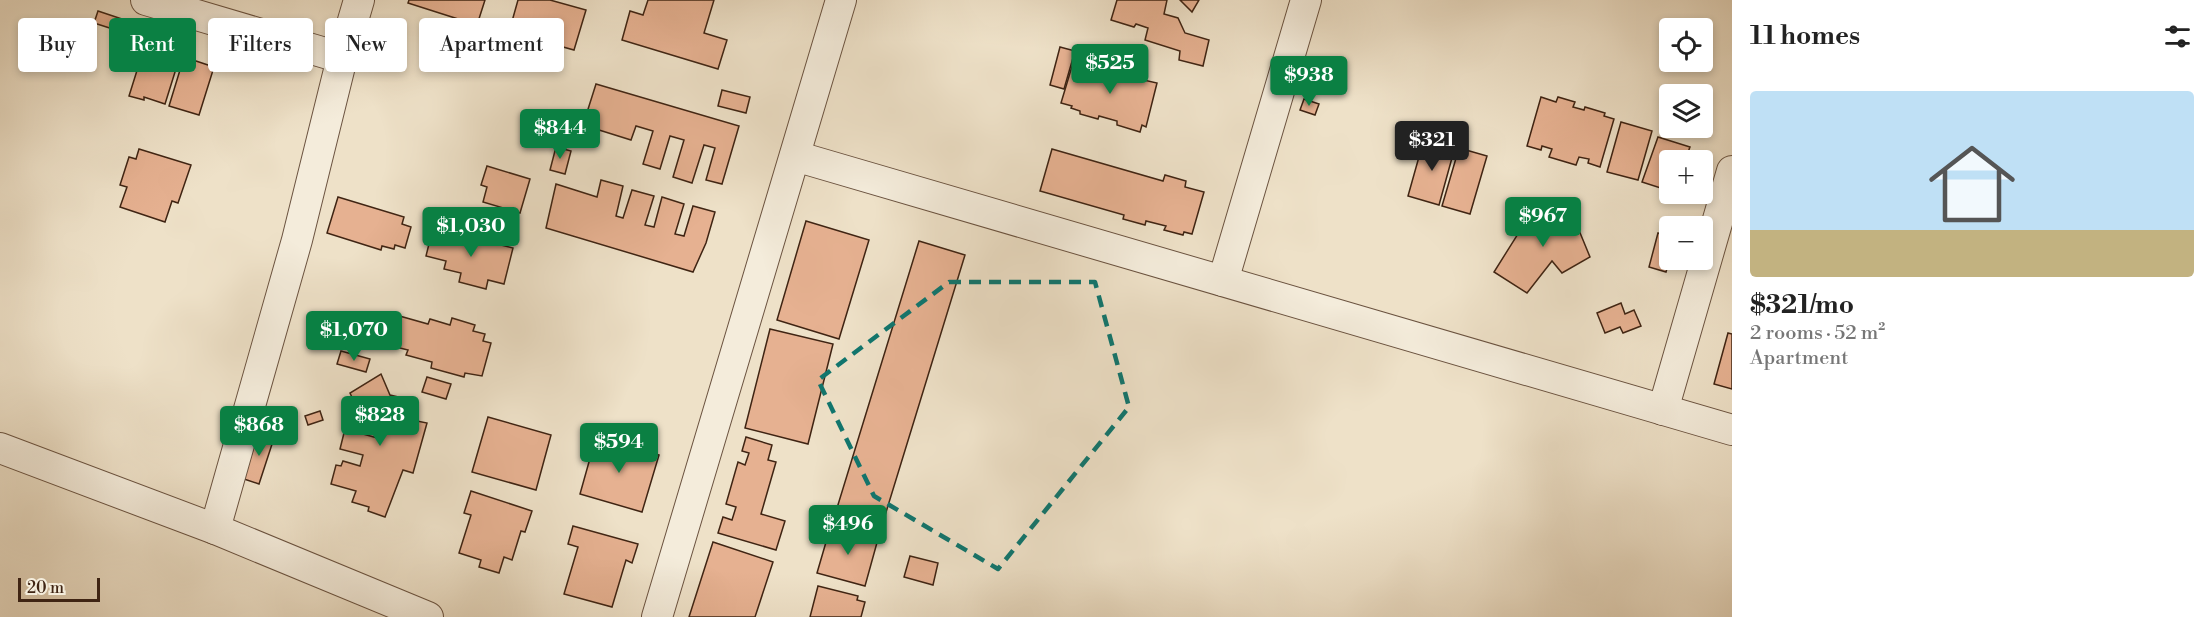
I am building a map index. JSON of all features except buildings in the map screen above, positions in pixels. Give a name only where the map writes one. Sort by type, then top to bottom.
[{"type":"street","points":[[146,0],[325,53]]},
{"type":"street","points":[[354,18],[359,0]]},
{"type":"street","points":[[657,617],[841,0]]},
{"type":"street","points":[[1223,281],[1306,0]]},
{"type":"street","points":[[215,530],[297,240],[339,72]]},
{"type":"street","points":[[795,156],[1732,430]]},
{"type":"street","points":[[1663,410],[1732,171]]},
{"type":"street","points":[[0,448],[215,530],[428,617]]},
{"type":"highlighted area","points":[[949,282],[1095,282],[1129,407],[998,569],[874,496],[818,380]]}]
